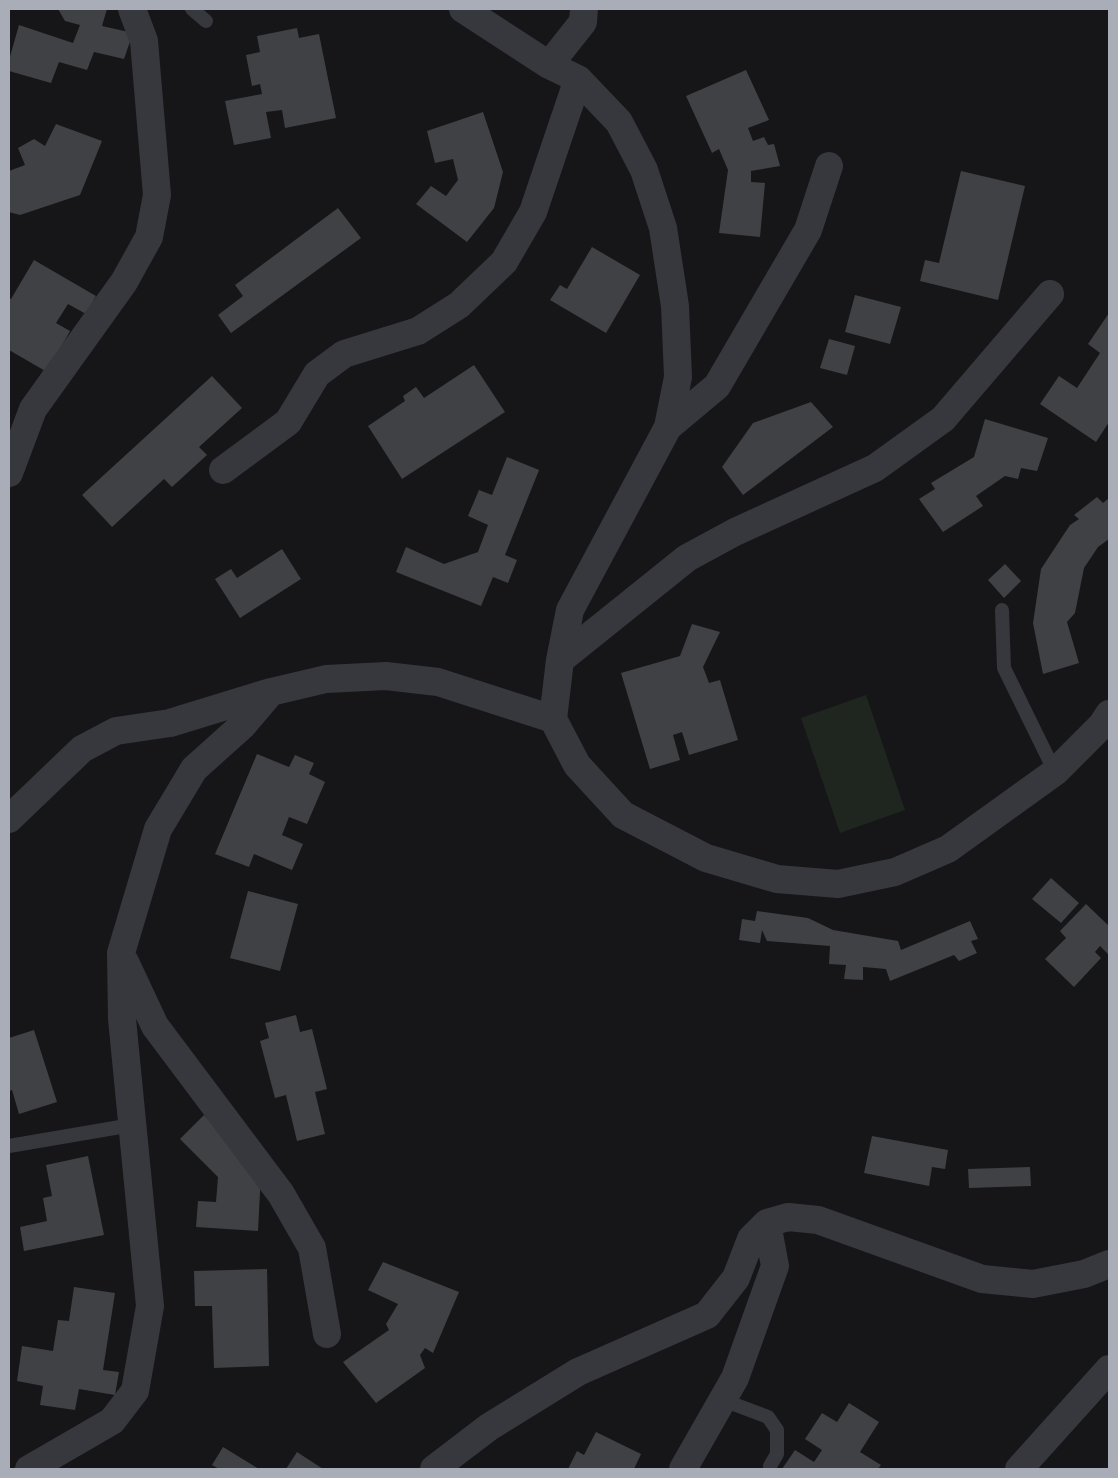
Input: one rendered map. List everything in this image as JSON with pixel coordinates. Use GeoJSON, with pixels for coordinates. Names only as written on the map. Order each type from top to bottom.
{"type":"FeatureCollection","features":[{"type":"Feature","properties":{"kind":"street"},"geometry":{"type":"LineString","coordinates":[[9,473],[33,409],[124,282],[149,237],[157,195],[144,41],[132,9]]}},
{"type":"Feature","properties":{"kind":"street"},"geometry":{"type":"LineString","coordinates":[[463,9],[549,65],[578,79],[619,122],[644,170],[663,228],[675,306],[678,377],[668,427],[570,610],[560,660],[554,719],[577,765],[623,815],[706,858],[777,879],[838,884],[895,872],[948,849],[1055,772],[1102,725],[1109,714]]}},
{"type":"Feature","properties":{"kind":"street"},"geometry":{"type":"LineString","coordinates":[[549,65],[583,22],[584,9]]}},
{"type":"Feature","properties":{"kind":"street"},"geometry":{"type":"LineString","coordinates":[[223,470],[288,422],[317,374],[344,354],[418,331],[459,305],[504,262],[533,212],[578,79]]}},
{"type":"Feature","properties":{"kind":"street"},"geometry":{"type":"LineString","coordinates":[[668,427],[717,386],[808,230],[829,166]]}},
{"type":"Feature","properties":{"kind":"street"},"geometry":{"type":"LineString","coordinates":[[560,660],[687,558],[735,532],[875,468],[944,420],[1050,294]]}},
{"type":"Feature","properties":{"kind":"street"},"geometry":{"type":"LineString","coordinates":[[9,819],[82,749],[116,731],[170,723],[271,692],[326,679],[386,676],[438,682],[554,719]]}},
{"type":"Feature","properties":{"kind":"street"},"geometry":{"type":"LineString","coordinates":[[29,1469],[112,1420],[135,1391],[150,1306],[122,1019],[122,953],[158,829],[194,769],[243,725],[271,692]]}},
{"type":"Feature","properties":{"kind":"street"},"geometry":{"type":"LineString","coordinates":[[122,953],[154,1026],[282,1194],[312,1248],[327,1334]]}},
{"type":"Feature","properties":{"kind":"street"},"geometry":{"type":"LineString","coordinates":[[434,1469],[489,1427],[578,1372],[707,1315],[736,1278],[751,1240],[767,1224],[788,1217],[818,1220],[982,1279],[1032,1284],[1084,1274],[1109,1264]]}},
{"type":"Feature","properties":{"kind":"street"},"geometry":{"type":"LineString","coordinates":[[683,1469],[735,1378],[775,1266],[767,1224]]}},
{"type":"Feature","properties":{"kind":"street"},"geometry":{"type":"LineString","coordinates":[[1019,1469],[1109,1369]]}},
{"type":"Feature","properties":{"kind":"lane"},"geometry":{"type":"LineString","coordinates":[[192,9],[206,21]]}},
{"type":"Feature","properties":{"kind":"lane"},"geometry":{"type":"LineString","coordinates":[[1002,610],[1004,668],[1055,772]]}},
{"type":"Feature","properties":{"kind":"lane"},"geometry":{"type":"LineString","coordinates":[[9,1146],[132,1125]]}},
{"type":"Feature","properties":{"kind":"lane"},"geometry":{"type":"LineString","coordinates":[[723,1400],[768,1417],[777,1430],[777,1454],[770,1466]]}},
{"type":"Feature","properties":{"kind":"shaded area"},"geometry":{"type":"Polygon","coordinates":[[[866,695],[905,810],[840,833],[801,718],[866,695]]]}},
{"type":"Feature","properties":{"kind":"building"},"geometry":{"type":"Polygon","coordinates":[[[58,9],[107,9],[102,26],[133,33],[124,59],[94,52],[87,70],[59,62],[51,83],[9,71],[9,60],[19,25],[73,43],[80,25],[65,21],[58,9]]]}},
{"type":"Feature","properties":{"kind":"building"},"geometry":{"type":"Polygon","coordinates":[[[297,28],[299,38],[319,34],[336,118],[285,128],[282,110],[266,112],[271,138],[234,145],[225,101],[262,94],[260,84],[252,86],[246,55],[260,52],[257,36],[297,28]]]}},
{"type":"Feature","properties":{"kind":"building"},"geometry":{"type":"Polygon","coordinates":[[[746,70],[769,120],[748,128],[753,141],[764,137],[768,145],[774,144],[780,166],[751,171],[751,182],[765,183],[760,237],[719,233],[728,170],[719,149],[712,153],[686,96],[746,70]]]}},
{"type":"Feature","properties":{"kind":"building"},"geometry":{"type":"Polygon","coordinates":[[[483,112],[503,172],[494,208],[467,242],[416,204],[431,186],[446,196],[458,180],[453,159],[435,163],[427,131],[483,112]]]}},
{"type":"Feature","properties":{"kind":"building"},"geometry":{"type":"Polygon","coordinates":[[[56,124],[102,141],[80,195],[20,215],[9,212],[9,171],[25,165],[18,148],[34,139],[45,146],[56,124]]]}},
{"type":"Feature","properties":{"kind":"building"},"geometry":{"type":"Polygon","coordinates":[[[961,171],[1025,186],[998,300],[920,281],[925,260],[939,263],[961,171]]]}},
{"type":"Feature","properties":{"kind":"building"},"geometry":{"type":"Polygon","coordinates":[[[338,208],[361,238],[231,333],[218,315],[243,296],[235,285],[338,208]]]}},
{"type":"Feature","properties":{"kind":"building"},"geometry":{"type":"Polygon","coordinates":[[[592,247],[640,275],[606,333],[550,300],[560,285],[567,289],[592,247]]]}},
{"type":"Feature","properties":{"kind":"building"},"geometry":{"type":"Polygon","coordinates":[[[34,260],[96,296],[86,314],[68,304],[56,323],[70,331],[47,372],[9,350],[9,298],[11,299],[34,260]]]}},
{"type":"Feature","properties":{"kind":"building"},"geometry":{"type":"Polygon","coordinates":[[[855,295],[901,307],[890,344],[845,332],[855,295]]]}},
{"type":"Feature","properties":{"kind":"building"},"geometry":{"type":"Polygon","coordinates":[[[1109,313],[1109,422],[1096,442],[1040,404],[1059,376],[1077,388],[1100,353],[1088,344],[1109,313]]]}},
{"type":"Feature","properties":{"kind":"building"},"geometry":{"type":"Polygon","coordinates":[[[829,339],[855,346],[847,375],[820,368],[829,339]]]}},
{"type":"Feature","properties":{"kind":"building"},"geometry":{"type":"Polygon","coordinates":[[[474,365],[505,412],[402,479],[368,426],[405,401],[403,396],[416,387],[424,398],[474,365]]]}},
{"type":"Feature","properties":{"kind":"building"},"geometry":{"type":"Polygon","coordinates":[[[212,376],[242,408],[199,447],[207,455],[172,487],[164,479],[112,527],[82,495],[212,376]]]}},
{"type":"Feature","properties":{"kind":"building"},"geometry":{"type":"Polygon","coordinates":[[[811,402],[833,427],[743,495],[722,467],[753,423],[811,402]]]}},
{"type":"Feature","properties":{"kind":"building"},"geometry":{"type":"Polygon","coordinates":[[[985,419],[1048,438],[1037,471],[1021,468],[1018,479],[1005,476],[976,496],[983,506],[943,532],[919,499],[935,489],[931,483],[974,457],[985,419]]]}},
{"type":"Feature","properties":{"kind":"building"},"geometry":{"type":"Polygon","coordinates":[[[507,457],[539,470],[505,555],[517,560],[508,583],[493,577],[481,606],[396,572],[406,547],[444,564],[478,552],[488,525],[468,516],[479,490],[492,495],[507,457]]]}},
{"type":"Feature","properties":{"kind":"building"},"geometry":{"type":"Polygon","coordinates":[[[1097,497],[1103,503],[1109,498],[1109,539],[1098,547],[1084,568],[1075,613],[1067,622],[1079,663],[1043,674],[1033,623],[1041,569],[1070,525],[1079,519],[1074,515],[1097,497]]]}},
{"type":"Feature","properties":{"kind":"building"},"geometry":{"type":"Polygon","coordinates":[[[282,549],[301,579],[240,618],[215,579],[231,569],[237,578],[282,549]]]}},
{"type":"Feature","properties":{"kind":"building"},"geometry":{"type":"Polygon","coordinates":[[[1005,564],[1021,581],[1004,598],[988,580],[1005,564]]]}},
{"type":"Feature","properties":{"kind":"building"},"geometry":{"type":"Polygon","coordinates":[[[692,624],[720,632],[703,667],[709,683],[720,680],[738,740],[689,755],[682,732],[673,735],[680,760],[650,769],[621,673],[680,656],[692,624]]]}},
{"type":"Feature","properties":{"kind":"building"},"geometry":{"type":"Polygon","coordinates":[[[257,754],[289,767],[295,755],[314,763],[309,774],[325,782],[307,824],[289,817],[282,835],[303,844],[292,870],[254,854],[249,867],[215,854],[257,754]]]}},
{"type":"Feature","properties":{"kind":"building"},"geometry":{"type":"Polygon","coordinates":[[[1051,878],[1079,903],[1061,923],[1032,899],[1051,878]]]}},
{"type":"Feature","properties":{"kind":"building"},"geometry":{"type":"Polygon","coordinates":[[[248,891],[298,904],[280,971],[230,958],[248,891]]]}},
{"type":"Feature","properties":{"kind":"building"},"geometry":{"type":"Polygon","coordinates":[[[1086,904],[1109,926],[1109,955],[1100,946],[1095,952],[1101,958],[1074,987],[1045,959],[1066,938],[1060,931],[1086,904]]]}},
{"type":"Feature","properties":{"kind":"building"},"geometry":{"type":"Polygon","coordinates":[[[757,911],[808,918],[833,930],[898,941],[901,950],[970,921],[978,939],[971,941],[977,953],[959,961],[954,955],[890,981],[886,969],[863,967],[863,980],[844,979],[846,965],[829,964],[830,946],[767,941],[762,930],[760,943],[739,940],[742,919],[755,921],[757,911]]]}},
{"type":"Feature","properties":{"kind":"building"},"geometry":{"type":"Polygon","coordinates":[[[296,1015],[300,1032],[312,1029],[327,1089],[315,1092],[325,1134],[297,1141],[286,1095],[275,1098],[260,1041],[269,1038],[265,1023],[296,1015]]]}},
{"type":"Feature","properties":{"kind":"building"},"geometry":{"type":"Polygon","coordinates":[[[34,1030],[57,1102],[19,1114],[12,1090],[9,1091],[9,1038],[34,1030]]]}},
{"type":"Feature","properties":{"kind":"building"},"geometry":{"type":"Polygon","coordinates":[[[204,1115],[261,1173],[258,1231],[196,1227],[198,1201],[216,1202],[218,1177],[180,1139],[204,1115]]]}},
{"type":"Feature","properties":{"kind":"building"},"geometry":{"type":"Polygon","coordinates":[[[872,1136],[948,1150],[945,1169],[932,1167],[929,1186],[864,1173],[872,1136]]]}},
{"type":"Feature","properties":{"kind":"building"},"geometry":{"type":"Polygon","coordinates":[[[88,1156],[104,1235],[24,1251],[20,1227],[47,1221],[43,1198],[52,1196],[46,1165],[88,1156]]]}},
{"type":"Feature","properties":{"kind":"building"},"geometry":{"type":"Polygon","coordinates":[[[1030,1167],[1031,1186],[969,1188],[968,1169],[1030,1167]]]}},
{"type":"Feature","properties":{"kind":"building"},"geometry":{"type":"Polygon","coordinates":[[[383,1262],[459,1292],[433,1353],[425,1348],[420,1355],[425,1368],[376,1403],[343,1362],[389,1330],[386,1324],[398,1304],[368,1290],[383,1262]]]}},
{"type":"Feature","properties":{"kind":"building"},"geometry":{"type":"Polygon","coordinates":[[[267,1269],[269,1366],[214,1368],[212,1306],[195,1306],[194,1271],[267,1269]]]}},
{"type":"Feature","properties":{"kind":"building"},"geometry":{"type":"Polygon","coordinates":[[[74,1287],[115,1293],[103,1370],[119,1372],[115,1395],[79,1389],[75,1410],[40,1405],[43,1386],[17,1381],[22,1346],[53,1351],[58,1320],[69,1321],[74,1287]]]}},
{"type":"Feature","properties":{"kind":"building"},"geometry":{"type":"Polygon","coordinates":[[[849,1403],[879,1422],[860,1452],[881,1465],[878,1469],[782,1469],[795,1450],[814,1462],[822,1450],[805,1439],[822,1413],[837,1422],[849,1403]]]}},
{"type":"Feature","properties":{"kind":"building"},"geometry":{"type":"Polygon","coordinates":[[[596,1432],[641,1454],[634,1469],[568,1469],[577,1451],[584,1455],[596,1432]]]}},
{"type":"Feature","properties":{"kind":"building"},"geometry":{"type":"Polygon","coordinates":[[[223,1447],[259,1469],[219,1469],[212,1465],[223,1447]]]}},
{"type":"Feature","properties":{"kind":"building"},"geometry":{"type":"Polygon","coordinates":[[[297,1452],[323,1469],[286,1469],[297,1452]]]}}]}
